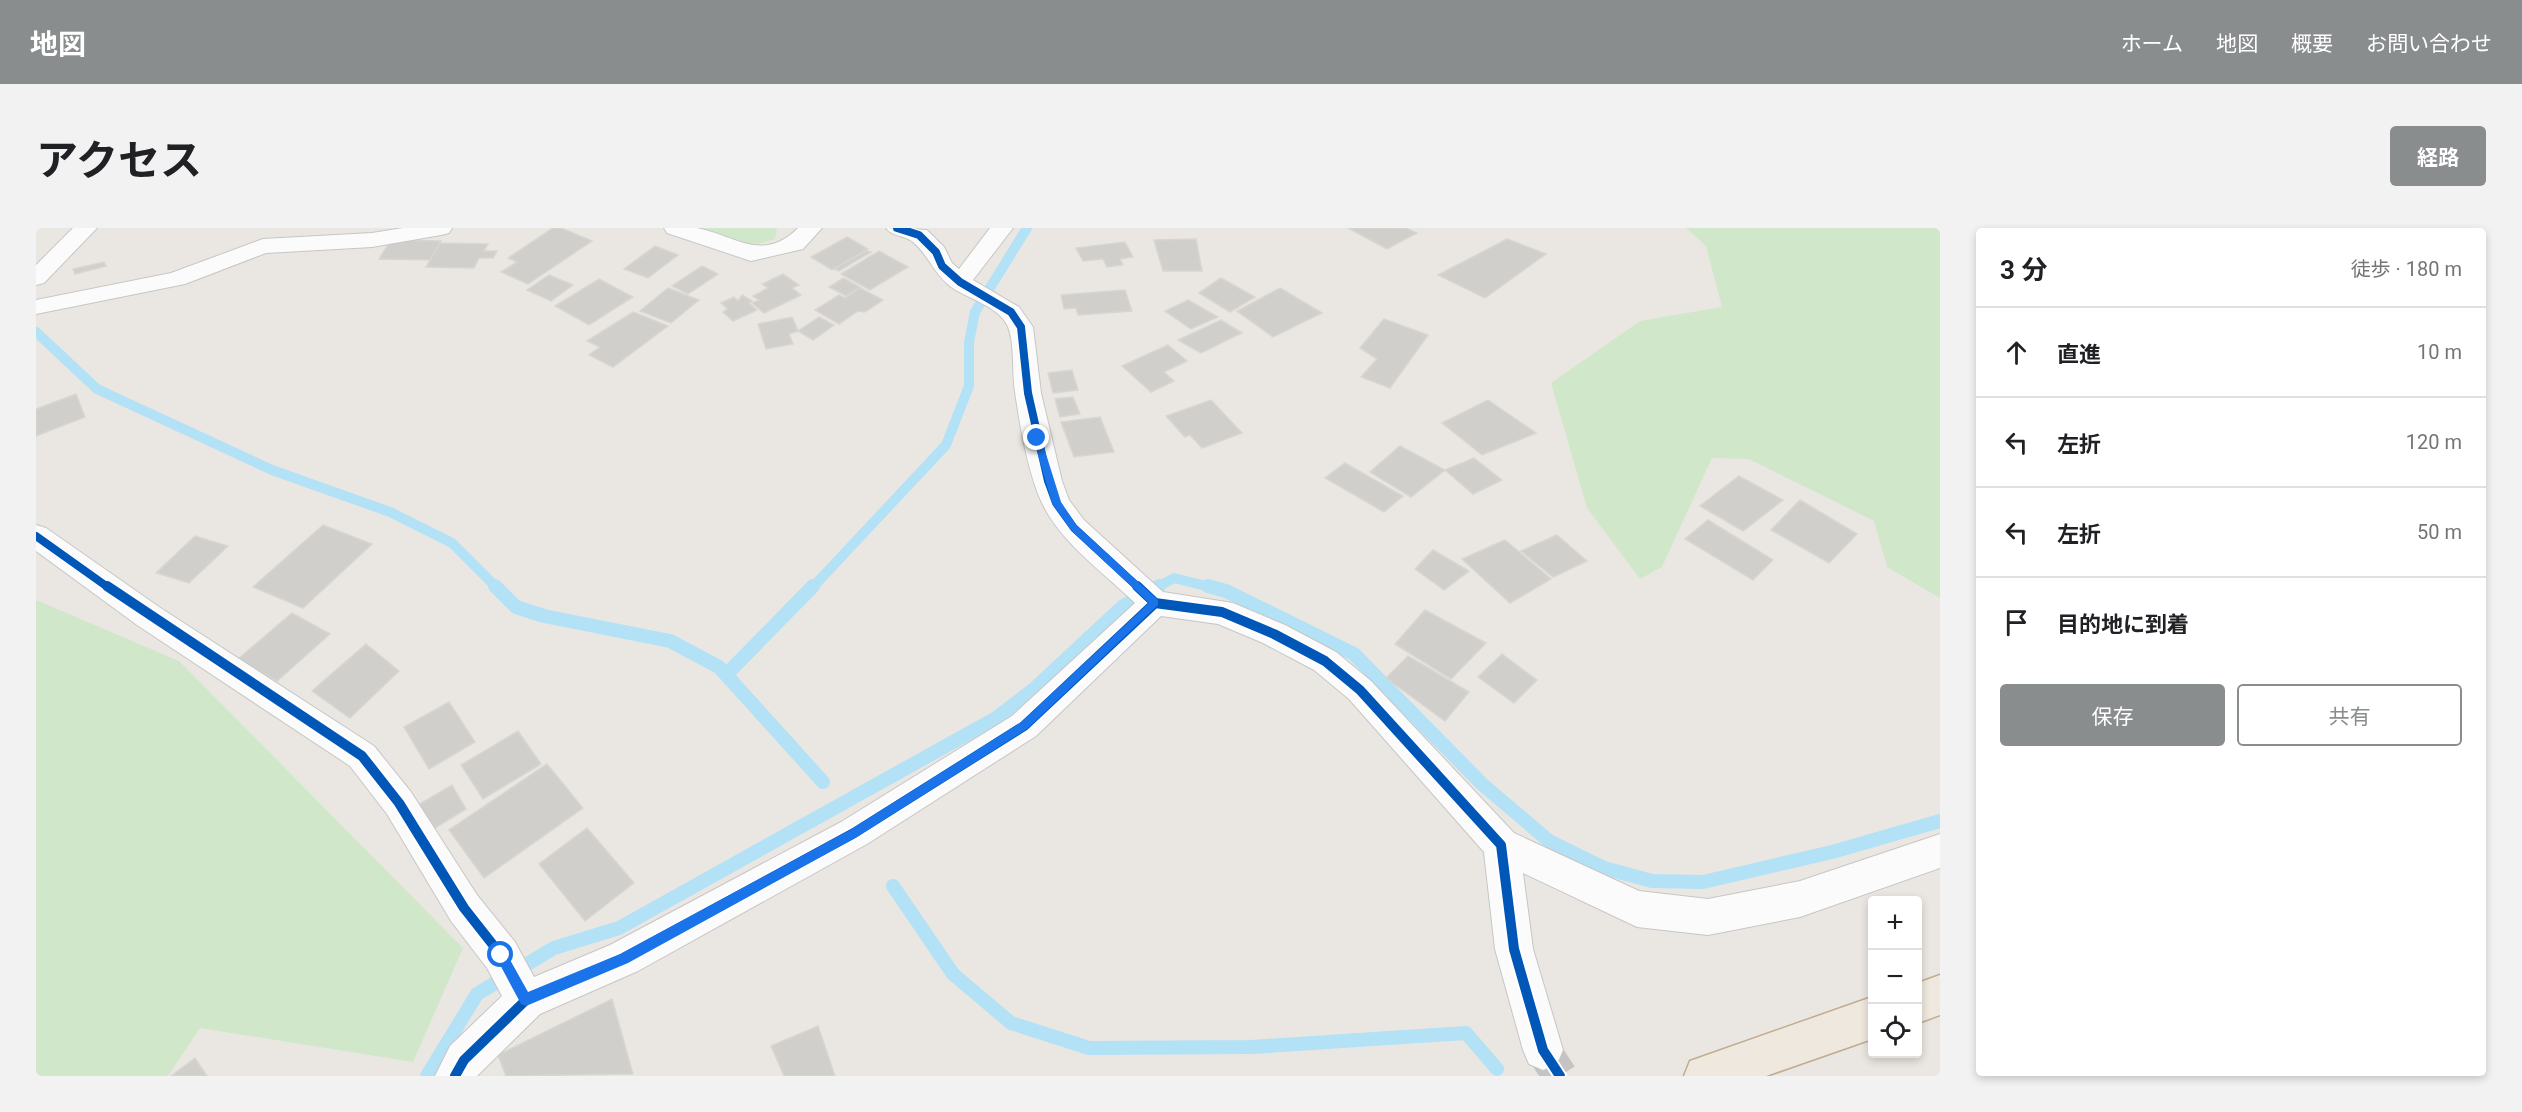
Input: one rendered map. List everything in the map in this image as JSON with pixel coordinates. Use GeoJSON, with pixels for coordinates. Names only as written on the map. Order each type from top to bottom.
{"type":"FeatureCollection","features":[{"type":"Feature","properties":{"kind":"highway"},"geometry":{"type":"LineString","coordinates":[[1922,1000],[1940,995]]}},
{"type":"Feature","properties":{"kind":"highway"},"geometry":{"type":"LineString","coordinates":[[1705,1076],[1868,1019]]}},
{"type":"Feature","properties":{"kind":"street"},"geometry":{"type":"LineString","coordinates":[[36,278],[86,228]]}},
{"type":"Feature","properties":{"kind":"street"},"geometry":{"type":"LineString","coordinates":[[36,307],[177,279],[263,246],[372,240],[441,228]]}},
{"type":"Feature","properties":{"kind":"street"},"geometry":{"type":"LineString","coordinates":[[675,228],[751,254],[795,243],[811,228]]}},
{"type":"Feature","properties":{"kind":"street"},"geometry":{"type":"LineString","coordinates":[[897,228],[919,235],[936,252],[942,266],[976,291],[1011,312],[1022,327],[1030,404],[1048,481],[1056,503],[1074,528],[1155,603],[1222,612],[1274,634],[1325,661],[1360,690],[1501,845],[1637,909],[1708,917],[1800,899],[1940,851]]}},
{"type":"Feature","properties":{"kind":"street"},"geometry":{"type":"LineString","coordinates":[[976,291],[1002,228]]}},
{"type":"Feature","properties":{"kind":"street"},"geometry":{"type":"LineString","coordinates":[[36,536],[148,616],[362,756],[399,803],[464,909],[515,980]]}},
{"type":"Feature","properties":{"kind":"street"},"geometry":{"type":"LineString","coordinates":[[455,1076],[515,980],[635,953],[854,833],[1024,726],[1155,603]]}},
{"type":"Feature","properties":{"kind":"street"},"geometry":{"type":"LineString","coordinates":[[1501,845],[1514,949],[1543,1050]]}},
{"type":"Feature","properties":{"kind":"green space"},"geometry":{"type":"Polygon","coordinates":[[[699,228],[777,228],[775,239],[751,246],[699,228]]]}},
{"type":"Feature","properties":{"kind":"green space"},"geometry":{"type":"Polygon","coordinates":[[[1686,228],[1940,228],[1940,598],[1887,567],[1874,521],[1749,459],[1712,458],[1662,567],[1640,579],[1587,508],[1551,383],[1640,321],[1722,307],[1706,246],[1686,228]]]}},
{"type":"Feature","properties":{"kind":"green space"},"geometry":{"type":"Polygon","coordinates":[[[36,600],[179,661],[463,948],[413,1062],[200,1028],[168,1076],[36,1076],[36,600]]]}},
{"type":"Feature","properties":{"kind":"building"},"geometry":{"type":"Polygon","coordinates":[[[553,228],[561,228],[592,241],[528,284],[501,272],[517,262],[508,258],[553,228]]]}},
{"type":"Feature","properties":{"kind":"building"},"geometry":{"type":"Polygon","coordinates":[[[1348,228],[1406,228],[1417,233],[1387,249],[1348,228]]]}},
{"type":"Feature","properties":{"kind":"building"},"geometry":{"type":"Polygon","coordinates":[[[847,237],[868,249],[832,270],[811,257],[847,237]]]}},
{"type":"Feature","properties":{"kind":"building"},"geometry":{"type":"Polygon","coordinates":[[[1196,239],[1202,271],[1163,271],[1154,240],[1196,239]]]}},
{"type":"Feature","properties":{"kind":"building"},"geometry":{"type":"Polygon","coordinates":[[[1507,239],[1546,254],[1485,298],[1438,275],[1507,239]]]}},
{"type":"Feature","properties":{"kind":"building"},"geometry":{"type":"Polygon","coordinates":[[[391,240],[441,241],[430,260],[379,259],[391,240]]]}},
{"type":"Feature","properties":{"kind":"building"},"geometry":{"type":"Polygon","coordinates":[[[1125,242],[1133,257],[1120,259],[1123,265],[1107,267],[1103,259],[1083,261],[1076,248],[1125,242]]]}},
{"type":"Feature","properties":{"kind":"building"},"geometry":{"type":"Polygon","coordinates":[[[440,243],[488,244],[484,251],[497,251],[493,258],[479,258],[474,268],[426,267],[440,243]]]}},
{"type":"Feature","properties":{"kind":"building"},"geometry":{"type":"Polygon","coordinates":[[[655,246],[678,255],[648,278],[624,269],[655,246]]]}},
{"type":"Feature","properties":{"kind":"building"},"geometry":{"type":"Polygon","coordinates":[[[866,251],[871,252],[839,271],[834,269],[866,251]]]}},
{"type":"Feature","properties":{"kind":"building"},"geometry":{"type":"Polygon","coordinates":[[[879,251],[908,267],[870,290],[841,274],[879,251]]]}},
{"type":"Feature","properties":{"kind":"building"},"geometry":{"type":"Polygon","coordinates":[[[104,262],[106,266],[75,274],[73,269],[104,262]]]}},
{"type":"Feature","properties":{"kind":"building"},"geometry":{"type":"Polygon","coordinates":[[[702,266],[718,274],[688,294],[672,286],[702,266]]]}},
{"type":"Feature","properties":{"kind":"building"},"geometry":{"type":"Polygon","coordinates":[[[783,274],[799,285],[792,288],[801,295],[764,313],[752,303],[759,300],[753,296],[768,288],[762,284],[783,274]]]}},
{"type":"Feature","properties":{"kind":"building"},"geometry":{"type":"Polygon","coordinates":[[[549,275],[573,285],[551,301],[527,290],[549,275]]]}},
{"type":"Feature","properties":{"kind":"building"},"geometry":{"type":"Polygon","coordinates":[[[843,278],[860,287],[846,296],[829,287],[843,278]]]}},
{"type":"Feature","properties":{"kind":"building"},"geometry":{"type":"Polygon","coordinates":[[[1221,278],[1255,297],[1230,312],[1199,293],[1221,278]]]}},
{"type":"Feature","properties":{"kind":"building"},"geometry":{"type":"Polygon","coordinates":[[[599,279],[633,297],[589,325],[555,306],[599,279]]]}},
{"type":"Feature","properties":{"kind":"building"},"geometry":{"type":"Polygon","coordinates":[[[668,288],[699,300],[671,323],[640,311],[668,288]]]}},
{"type":"Feature","properties":{"kind":"building"},"geometry":{"type":"Polygon","coordinates":[[[860,288],[883,300],[865,312],[858,311],[839,324],[815,310],[839,295],[845,298],[860,288]]]}},
{"type":"Feature","properties":{"kind":"building"},"geometry":{"type":"Polygon","coordinates":[[[1280,288],[1322,313],[1273,337],[1237,311],[1280,288]]]}},
{"type":"Feature","properties":{"kind":"building"},"geometry":{"type":"Polygon","coordinates":[[[1125,290],[1132,311],[1078,315],[1076,308],[1064,309],[1061,295],[1125,290]]]}},
{"type":"Feature","properties":{"kind":"building"},"geometry":{"type":"Polygon","coordinates":[[[742,295],[752,301],[749,303],[757,310],[733,321],[723,312],[728,309],[721,303],[734,297],[738,301],[742,295]]]}},
{"type":"Feature","properties":{"kind":"building"},"geometry":{"type":"Polygon","coordinates":[[[1188,300],[1218,317],[1191,329],[1165,311],[1188,300]]]}},
{"type":"Feature","properties":{"kind":"building"},"geometry":{"type":"Polygon","coordinates":[[[633,312],[668,326],[613,367],[589,355],[600,347],[587,341],[633,312]]]}},
{"type":"Feature","properties":{"kind":"building"},"geometry":{"type":"Polygon","coordinates":[[[792,317],[798,331],[789,334],[793,344],[766,349],[758,324],[792,317]]]}},
{"type":"Feature","properties":{"kind":"building"},"geometry":{"type":"Polygon","coordinates":[[[819,317],[834,325],[813,340],[798,331],[819,317]]]}},
{"type":"Feature","properties":{"kind":"building"},"geometry":{"type":"Polygon","coordinates":[[[1384,319],[1428,335],[1390,388],[1361,377],[1377,359],[1360,348],[1384,319]]]}},
{"type":"Feature","properties":{"kind":"building"},"geometry":{"type":"Polygon","coordinates":[[[1221,320],[1242,333],[1201,353],[1178,340],[1221,320]]]}},
{"type":"Feature","properties":{"kind":"building"},"geometry":{"type":"Polygon","coordinates":[[[1168,345],[1187,361],[1164,372],[1174,381],[1151,392],[1122,366],[1168,345]]]}},
{"type":"Feature","properties":{"kind":"building"},"geometry":{"type":"Polygon","coordinates":[[[1072,370],[1078,390],[1053,393],[1048,373],[1072,370]]]}},
{"type":"Feature","properties":{"kind":"building"},"geometry":{"type":"Polygon","coordinates":[[[76,394],[85,417],[36,436],[36,409],[76,394]]]}},
{"type":"Feature","properties":{"kind":"building"},"geometry":{"type":"Polygon","coordinates":[[[1073,397],[1080,414],[1060,417],[1055,399],[1073,397]]]}},
{"type":"Feature","properties":{"kind":"building"},"geometry":{"type":"Polygon","coordinates":[[[1211,400],[1242,433],[1202,448],[1190,435],[1185,437],[1166,416],[1211,400]]]}},
{"type":"Feature","properties":{"kind":"building"},"geometry":{"type":"Polygon","coordinates":[[[1488,400],[1536,433],[1482,455],[1442,423],[1488,400]]]}},
{"type":"Feature","properties":{"kind":"building"},"geometry":{"type":"Polygon","coordinates":[[[1100,417],[1114,452],[1074,457],[1061,422],[1100,417]]]}},
{"type":"Feature","properties":{"kind":"building"},"geometry":{"type":"Polygon","coordinates":[[[1400,446],[1445,470],[1411,497],[1370,472],[1400,446]]]}},
{"type":"Feature","properties":{"kind":"building"},"geometry":{"type":"Polygon","coordinates":[[[1474,458],[1502,480],[1473,494],[1445,470],[1474,458]]]}},
{"type":"Feature","properties":{"kind":"building"},"geometry":{"type":"Polygon","coordinates":[[[1345,463],[1403,496],[1384,512],[1325,478],[1345,463]]]}},
{"type":"Feature","properties":{"kind":"building"},"geometry":{"type":"Polygon","coordinates":[[[1739,476],[1783,500],[1743,531],[1700,506],[1739,476]]]}},
{"type":"Feature","properties":{"kind":"building"},"geometry":{"type":"Polygon","coordinates":[[[1800,500],[1857,534],[1829,563],[1771,530],[1800,500]]]}},
{"type":"Feature","properties":{"kind":"building"},"geometry":{"type":"Polygon","coordinates":[[[1708,520],[1773,560],[1753,580],[1685,539],[1708,520]]]}},
{"type":"Feature","properties":{"kind":"building"},"geometry":{"type":"Polygon","coordinates":[[[323,525],[372,544],[303,608],[253,587],[323,525]]]}},
{"type":"Feature","properties":{"kind":"building"},"geometry":{"type":"Polygon","coordinates":[[[1557,535],[1587,561],[1553,577],[1521,551],[1557,535]]]}},
{"type":"Feature","properties":{"kind":"building"},"geometry":{"type":"Polygon","coordinates":[[[195,536],[228,546],[189,583],[156,573],[195,536]]]}},
{"type":"Feature","properties":{"kind":"building"},"geometry":{"type":"Polygon","coordinates":[[[1505,540],[1551,579],[1510,603],[1462,559],[1505,540]]]}},
{"type":"Feature","properties":{"kind":"building"},"geometry":{"type":"Polygon","coordinates":[[[1433,550],[1469,571],[1444,590],[1415,569],[1433,550]]]}},
{"type":"Feature","properties":{"kind":"building"},"geometry":{"type":"Polygon","coordinates":[[[1425,610],[1486,643],[1451,679],[1395,644],[1425,610]]]}},
{"type":"Feature","properties":{"kind":"building"},"geometry":{"type":"Polygon","coordinates":[[[292,613],[330,634],[277,681],[238,659],[292,613]]]}},
{"type":"Feature","properties":{"kind":"building"},"geometry":{"type":"Polygon","coordinates":[[[366,644],[399,671],[350,718],[312,691],[366,644]]]}},
{"type":"Feature","properties":{"kind":"building"},"geometry":{"type":"Polygon","coordinates":[[[1502,654],[1537,680],[1514,703],[1478,677],[1502,654]]]}},
{"type":"Feature","properties":{"kind":"building"},"geometry":{"type":"Polygon","coordinates":[[[1408,656],[1469,692],[1445,721],[1386,678],[1408,656]]]}},
{"type":"Feature","properties":{"kind":"building"},"geometry":{"type":"Polygon","coordinates":[[[449,702],[475,742],[429,769],[404,727],[449,702]]]}},
{"type":"Feature","properties":{"kind":"building"},"geometry":{"type":"Polygon","coordinates":[[[518,731],[541,764],[483,799],[461,765],[518,731]]]}},
{"type":"Feature","properties":{"kind":"building"},"geometry":{"type":"Polygon","coordinates":[[[547,764],[583,808],[484,878],[449,830],[547,764]]]}},
{"type":"Feature","properties":{"kind":"building"},"geometry":{"type":"Polygon","coordinates":[[[452,785],[466,809],[432,830],[418,805],[452,785]]]}},
{"type":"Feature","properties":{"kind":"building"},"geometry":{"type":"Polygon","coordinates":[[[587,828],[634,883],[585,921],[539,864],[587,828]]]}},
{"type":"Feature","properties":{"kind":"building"},"geometry":{"type":"Polygon","coordinates":[[[612,999],[633,1074],[506,1076],[498,1055],[612,999]]]}},
{"type":"Feature","properties":{"kind":"building"},"geometry":{"type":"Polygon","coordinates":[[[818,1026],[835,1076],[784,1076],[771,1046],[818,1026]]]}},
{"type":"Feature","properties":{"kind":"building"},"geometry":{"type":"Polygon","coordinates":[[[195,1058],[207,1076],[171,1076],[195,1058]]]}},
{"type":"Feature","properties":{"kind":"waterway"},"geometry":{"type":"LineString","coordinates":[[812,588],[946,445],[969,386],[969,342],[975,312],[1027,228]]}},
{"type":"Feature","properties":{"kind":"waterway"},"geometry":{"type":"LineString","coordinates":[[36,332],[97,389],[272,470],[390,512],[452,543],[516,607],[544,616],[670,641],[719,667],[726,675]]}},
{"type":"Feature","properties":{"kind":"waterway"},"geometry":{"type":"LineString","coordinates":[[1156,588],[1174,578],[1214,588]]}},
{"type":"Feature","properties":{"kind":"waterway"},"geometry":{"type":"LineString","coordinates":[[726,675],[813,586]]}},
{"type":"Feature","properties":{"kind":"waterway"},"geometry":{"type":"LineString","coordinates":[[427,1076],[477,994],[554,948],[619,928],[996,718],[1034,689],[1123,606],[1159,586]]}},
{"type":"Feature","properties":{"kind":"waterway"},"geometry":{"type":"LineString","coordinates":[[1208,586],[1226,591],[1354,654],[1482,784],[1549,841],[1604,868],[1652,881],[1703,882],[1832,852],[1940,821]]}},
{"type":"Feature","properties":{"kind":"waterway"},"geometry":{"type":"LineString","coordinates":[[726,675],[823,782]]}},
{"type":"Feature","properties":{"kind":"waterway"},"geometry":{"type":"LineString","coordinates":[[893,886],[953,974],[1011,1023],[1089,1048],[1251,1047],[1466,1033],[1497,1069]]}},
{"type":"Feature","properties":{"kind":"tunnel"},"geometry":{"type":"LineString","coordinates":[[1543,1050],[1560,1076]]}},
{"type":"Feature","properties":{"kind":"cycle path"},"geometry":{"type":"LineString","coordinates":[[897,228],[919,235],[936,252],[942,266],[960,282],[1011,312],[1021,327],[1028,393],[1048,481],[1056,503],[1074,528],[1155,603],[1222,612],[1274,634],[1325,661],[1360,690],[1501,845],[1514,949],[1543,1050],[1560,1076]]}},
{"type":"Feature","properties":{"kind":"cycle path"},"geometry":{"type":"LineString","coordinates":[[36,536],[148,616],[362,756],[399,803],[464,908],[501,955],[526,1000]]}},
{"type":"Feature","properties":{"kind":"cycle path"},"geometry":{"type":"LineString","coordinates":[[455,1076],[464,1060],[526,1000],[624,958],[854,833],[1024,726],[1155,603]]}},
{"type":"Feature","properties":{"kind":"route"},"geometry":{"type":"LineString","coordinates":[[501,955],[526,999],[624,958],[854,833],[1024,726],[1155,603],[1074,528],[1056,503],[1037,438]]}}]}
